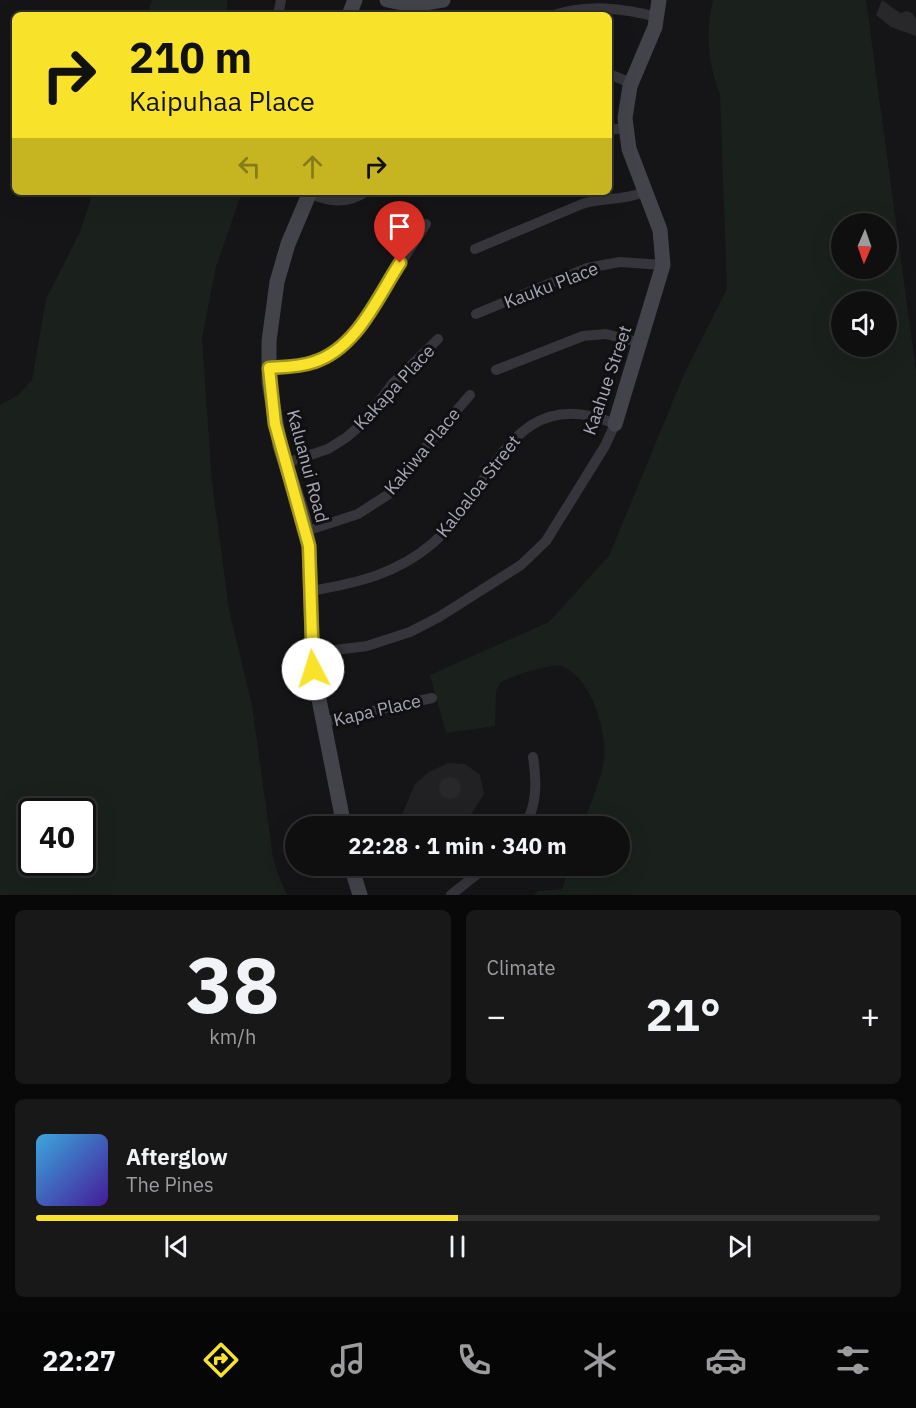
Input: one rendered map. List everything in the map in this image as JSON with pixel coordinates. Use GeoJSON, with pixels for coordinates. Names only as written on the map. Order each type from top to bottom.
{"type":"FeatureCollection","features":[{"type":"Feature","properties":{"kind":"street"},"geometry":{"type":"LineString","coordinates":[[387,0],[412,5],[443,0]]}},
{"type":"Feature","properties":{"kind":"street","name":"Kaahue Street"},"geometry":{"type":"LineString","coordinates":[[311,653],[366,646],[410,632],[439,617],[521,565],[546,541],[605,446],[615,424],[641,343],[663,265],[660,230],[629,149],[626,128],[626,107],[631,83],[657,17],[658,0]]}},
{"type":"Feature","properties":{"kind":"street"},"geometry":{"type":"LineString","coordinates":[[570,12],[596,7],[627,10],[657,17]]}},
{"type":"Feature","properties":{"kind":"street"},"geometry":{"type":"LineString","coordinates":[[612,75],[631,83]]}},
{"type":"Feature","properties":{"kind":"street"},"geometry":{"type":"LineString","coordinates":[[612,130],[626,128]]}},
{"type":"Feature","properties":{"kind":"street"},"geometry":{"type":"LineString","coordinates":[[475,249],[582,204],[598,200],[627,199],[646,191]]}},
{"type":"Feature","properties":{"kind":"street","name":"Kaluanui Road"},"geometry":{"type":"LineString","coordinates":[[309,195],[288,244],[277,282],[270,321],[269,368],[275,424],[306,531],[311,561],[311,653],[342,816]]}},
{"type":"Feature","properties":{"kind":"street"},"geometry":{"type":"LineString","coordinates":[[317,195],[339,201],[360,195]]}},
{"type":"Feature","properties":{"kind":"street"},"geometry":{"type":"LineString","coordinates":[[269,368],[314,363],[343,346],[355,333],[426,224]]}},
{"type":"Feature","properties":{"kind":"street","name":"Kauku Place"},"geometry":{"type":"LineString","coordinates":[[476,314],[576,272],[599,265],[621,262],[663,265]]}},
{"type":"Feature","properties":{"kind":"street"},"geometry":{"type":"LineString","coordinates":[[496,370],[582,336],[606,334],[641,343]]}},
{"type":"Feature","properties":{"kind":"street","name":"Kakapa Place"},"geometry":{"type":"LineString","coordinates":[[286,464],[328,449],[356,430],[393,383],[438,339]]}},
{"type":"Feature","properties":{"kind":"street","name":"Kakiwa Place"},"geometry":{"type":"LineString","coordinates":[[306,531],[358,514],[389,494],[404,479],[431,440],[470,395]]}},
{"type":"Feature","properties":{"kind":"street","name":"Kaloaloa Street"},"geometry":{"type":"LineString","coordinates":[[311,591],[353,584],[382,575],[422,552],[455,519],[511,440],[536,422],[555,415],[576,413],[597,416],[615,424]]}},
{"type":"Feature","properties":{"kind":"street","name":"Kapa Place"},"geometry":{"type":"LineString","coordinates":[[323,722],[432,698]]}},
{"type":"Feature","properties":{"kind":"street"},"geometry":{"type":"LineString","coordinates":[[529,816],[536,787],[533,757]]}},
{"type":"Feature","properties":{"kind":"street"},"geometry":{"type":"LineString","coordinates":[[354,876],[360,895]]}},
{"type":"Feature","properties":{"kind":"street"},"geometry":{"type":"LineString","coordinates":[[451,895],[475,876]]}},
{"type":"Feature","properties":{"kind":"shaded area"},"geometry":{"type":"Polygon","coordinates":[[[152,0],[227,0],[227,12],[148,12],[152,0]]]}},
{"type":"Feature","properties":{"kind":"shaded area"},"geometry":{"type":"Polygon","coordinates":[[[713,0],[866,0],[895,213],[831,213],[831,279],[897,279],[897,230],[916,371],[916,895],[533,895],[539,891],[562,889],[567,876],[630,876],[630,816],[587,816],[600,778],[605,750],[600,721],[589,693],[572,672],[561,666],[530,671],[500,683],[496,691],[495,726],[446,733],[430,675],[549,622],[609,556],[685,372],[727,289],[720,95],[710,60],[709,24],[713,0]]]}},
{"type":"Feature","properties":{"kind":"shaded area"},"geometry":{"type":"Polygon","coordinates":[[[92,195],[241,195],[216,267],[202,338],[212,482],[229,610],[252,705],[273,858],[287,895],[0,895],[0,405],[18,395],[32,380],[46,299],[80,232],[92,195]]]}},
{"type":"Feature","properties":{"kind":"shaded area"},"geometry":{"type":"Polygon","coordinates":[[[448,763],[465,764],[480,775],[484,794],[472,813],[468,816],[401,816],[415,784],[429,772],[448,763]]]}},
{"type":"Feature","properties":{"kind":"building"},"geometry":{"type":"Polygon","coordinates":[[[882,0],[900,13],[907,11],[912,13],[916,19],[916,36],[891,27],[876,15],[882,0]]]}},
{"type":"Feature","properties":{"kind":"building"},"geometry":{"type":"Polygon","coordinates":[[[446,777],[454,777],[461,784],[461,792],[454,799],[446,799],[439,792],[439,784],[446,777]]]}},
{"type":"Feature","properties":{"kind":"route"},"geometry":{"type":"LineString","coordinates":[[313,669],[310,641],[311,561],[309,546],[303,516],[275,424],[269,368],[314,363],[343,346],[355,333],[400,263]]}}]}
